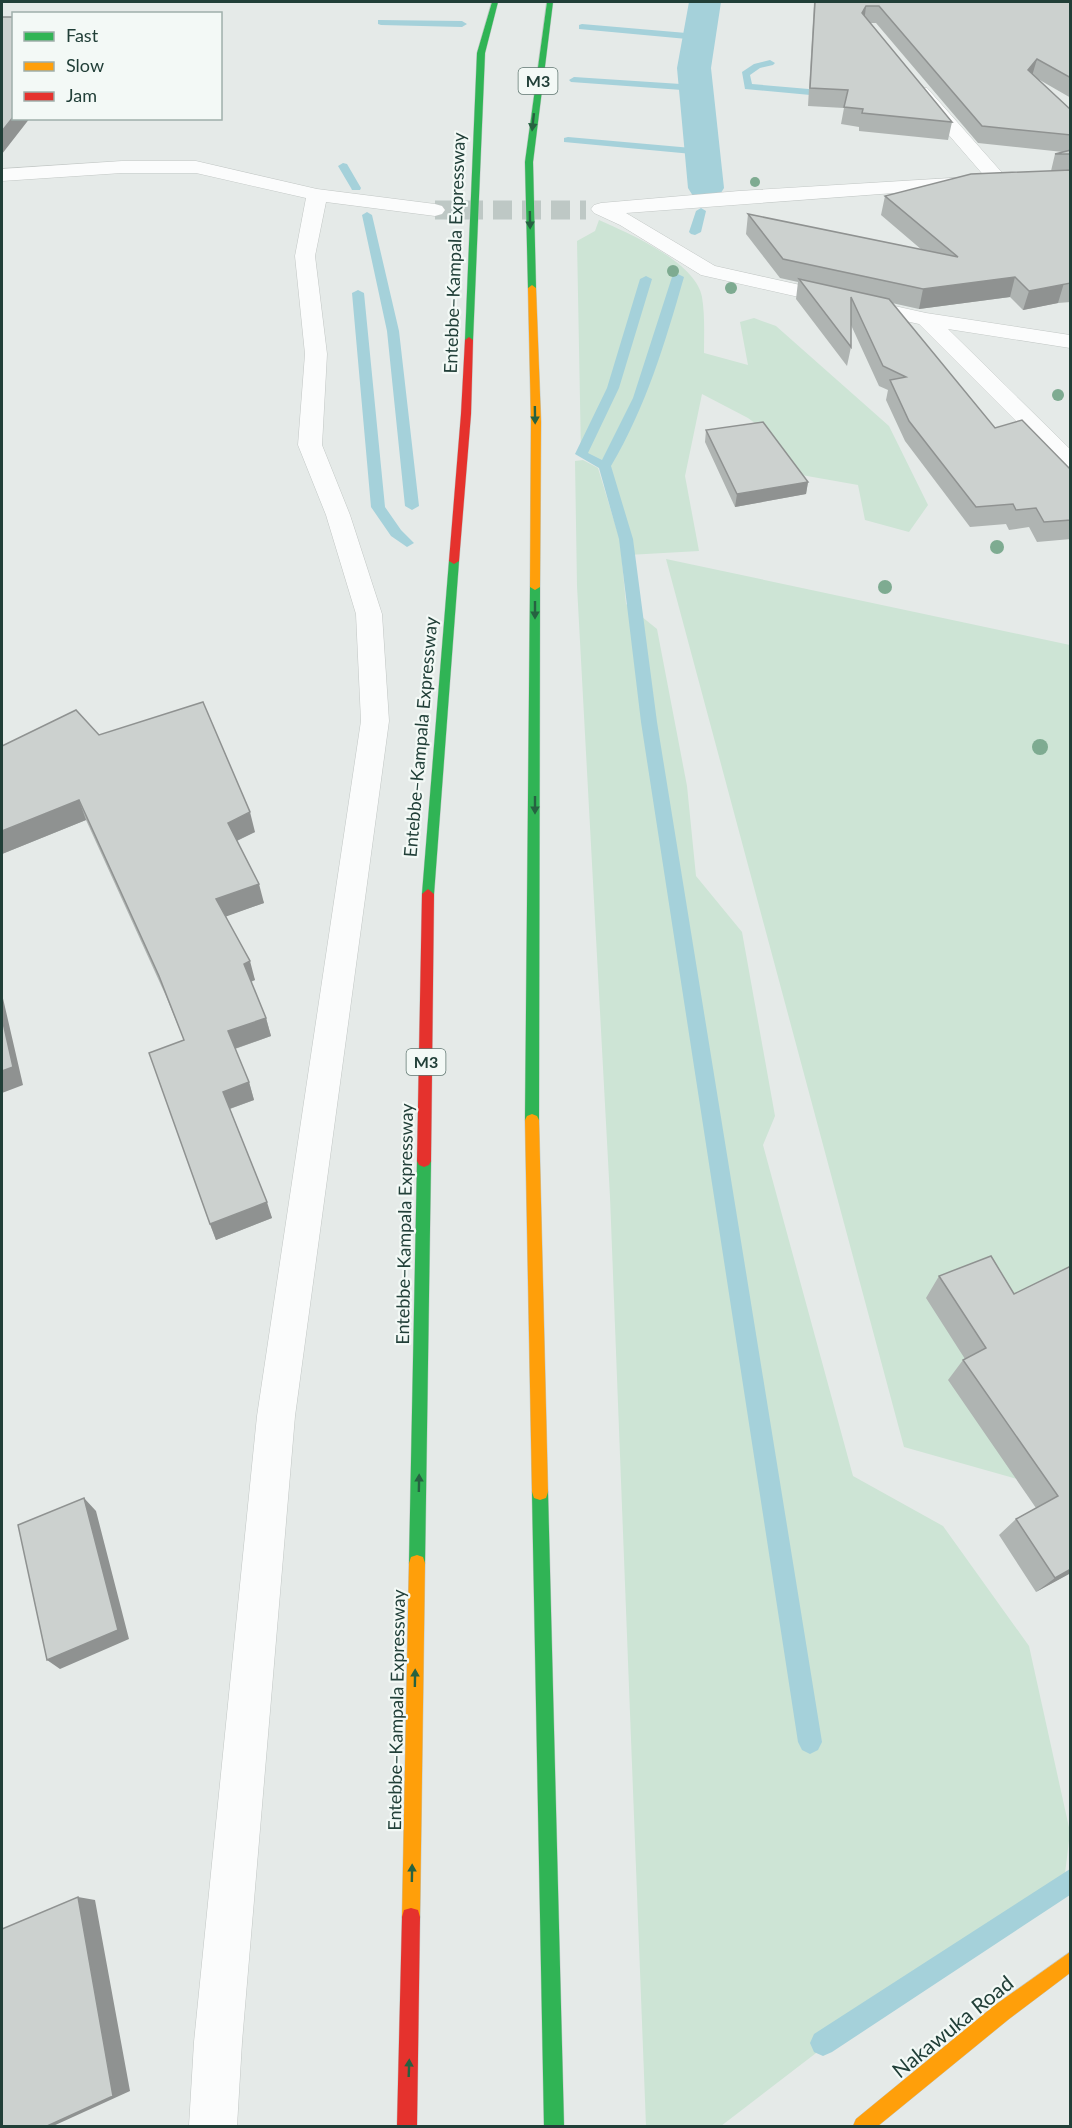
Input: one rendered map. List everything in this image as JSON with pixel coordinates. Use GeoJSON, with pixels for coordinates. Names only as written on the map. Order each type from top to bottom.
{"type":"FeatureCollection","features":[{"type":"Feature","properties":{"kind":"main road","name":"Entebbe–Kampala Expressway"},"geometry":{"type":"LineString","coordinates":[[407,2127],[429,864],[466,414],[481,53],[495,2]]}},
{"type":"Feature","properties":{"kind":"main road","name":"M3"},"geometry":{"type":"LineString","coordinates":[[550,2],[529,162],[536,422],[532,1100],[554,2127]]}},
{"type":"Feature","properties":{"kind":"main road","name":"Nakawuka Road"},"geometry":{"type":"LineString","coordinates":[[864,2126],[1002,2012],[1071,1962]]}},
{"type":"Feature","properties":{"kind":"street"},"geometry":{"type":"LineString","coordinates":[[913,82],[1000,182]]}},
{"type":"Feature","properties":{"kind":"street"},"geometry":{"type":"LineString","coordinates":[[2,175],[122,166],[196,167],[318,195],[435,210]]}},
{"type":"Feature","properties":{"kind":"street"},"geometry":{"type":"LineString","coordinates":[[1071,181],[1000,182],[739,197],[594,209],[627,221],[708,271],[926,319],[1071,341]]}},
{"type":"Feature","properties":{"kind":"street"},"geometry":{"type":"LineString","coordinates":[[213,2127],[219,2031],[276,1416],[375,721],[369,614],[338,514],[310,445],[316,354],[305,256],[318,195]]}},
{"type":"Feature","properties":{"kind":"street"},"geometry":{"type":"LineString","coordinates":[[926,319],[1071,462]]}},
{"type":"Feature","properties":{"kind":"green space"},"geometry":{"type":"Polygon","coordinates":[[[599,220],[659,250],[687,272],[697,284],[703,304],[704,353],[748,365],[740,322],[754,318],[776,326],[889,426],[928,505],[909,532],[865,520],[858,485],[756,467],[770,434],[748,418],[702,394],[685,476],[699,551],[628,555],[626,539],[605,466],[581,454],[577,241],[595,231],[599,220]]]}},
{"type":"Feature","properties":{"kind":"green space"},"geometry":{"type":"Polygon","coordinates":[[[583,460],[598,468],[620,540],[626,604],[657,629],[687,786],[696,876],[742,932],[775,1116],[763,1145],[853,1476],[943,1526],[1029,1646],[1070,1832],[1064,1882],[863,2017],[721,2126],[646,2126],[610,1197],[577,586],[575,461],[583,460]]]}},
{"type":"Feature","properties":{"kind":"green space"},"geometry":{"type":"Polygon","coordinates":[[[666,559],[1070,645],[1070,1494],[904,1447],[666,559]]]}},
{"type":"Feature","properties":{"kind":"building"},"geometry":{"type":"Polygon","coordinates":[[[815,2],[1071,2],[1071,78],[1037,59],[1028,70],[1071,110],[1071,135],[982,126],[879,6],[866,6],[862,13],[952,122],[862,113],[863,109],[844,107],[848,90],[810,88],[815,2]]]}},
{"type":"Feature","properties":{"kind":"building"},"geometry":{"type":"Polygon","coordinates":[[[2,17],[12,17],[12,118],[2,131],[2,17]]]}},
{"type":"Feature","properties":{"kind":"building"},"geometry":{"type":"Polygon","coordinates":[[[1071,150],[1071,154],[1055,154],[1071,150]]]}},
{"type":"Feature","properties":{"kind":"building"},"geometry":{"type":"Polygon","coordinates":[[[1071,170],[1071,283],[1029,291],[1015,277],[923,289],[783,259],[748,214],[958,257],[885,196],[971,174],[1071,170]]]}},
{"type":"Feature","properties":{"kind":"building"},"geometry":{"type":"Polygon","coordinates":[[[799,279],[889,299],[995,428],[1022,420],[1071,470],[1071,520],[1044,522],[1036,508],[1016,510],[1013,504],[976,507],[909,421],[890,380],[906,377],[883,366],[851,297],[851,347],[799,279]]]}},
{"type":"Feature","properties":{"kind":"building"},"geometry":{"type":"Polygon","coordinates":[[[763,422],[808,482],[737,494],[706,430],[763,422]]]}},
{"type":"Feature","properties":{"kind":"building"},"geometry":{"type":"Polygon","coordinates":[[[203,702],[250,812],[228,823],[259,884],[216,899],[250,961],[244,964],[266,1018],[228,1031],[249,1082],[223,1092],[267,1202],[210,1224],[149,1053],[184,1040],[159,976],[79,800],[2,831],[2,746],[76,710],[99,735],[203,702]]]}},
{"type":"Feature","properties":{"kind":"building"},"geometry":{"type":"Polygon","coordinates":[[[2,1018],[13,1067],[2,1071],[2,1018]]]}},
{"type":"Feature","properties":{"kind":"building"},"geometry":{"type":"Polygon","coordinates":[[[991,1256],[1014,1294],[1071,1266],[1071,1569],[1055,1578],[1016,1519],[1058,1496],[963,1360],[986,1348],[939,1276],[991,1256]]]}},
{"type":"Feature","properties":{"kind":"building"},"geometry":{"type":"Polygon","coordinates":[[[84,1498],[118,1630],[47,1660],[18,1525],[84,1498]]]}},
{"type":"Feature","properties":{"kind":"building"},"geometry":{"type":"Polygon","coordinates":[[[78,1897],[113,2096],[45,2127],[2,2127],[2,1929],[78,1897]]]}},
{"type":"Feature","properties":{"kind":"waterway"},"geometry":{"type":"LineString","coordinates":[[705,2],[694,68],[706,188]]}},
{"type":"Feature","properties":{"kind":"waterway"},"geometry":{"type":"LineString","coordinates":[[381,22],[462,24]]}},
{"type":"Feature","properties":{"kind":"waterway"},"geometry":{"type":"LineString","coordinates":[[582,27],[698,37]]}},
{"type":"Feature","properties":{"kind":"waterway"},"geometry":{"type":"LineString","coordinates":[[770,63],[757,66],[745,74],[748,87],[832,94]]}},
{"type":"Feature","properties":{"kind":"waterway"},"geometry":{"type":"LineString","coordinates":[[574,80],[696,88]]}},
{"type":"Feature","properties":{"kind":"waterway"},"geometry":{"type":"LineString","coordinates":[[568,140],[703,152]]}},
{"type":"Feature","properties":{"kind":"waterway"},"geometry":{"type":"LineString","coordinates":[[343,166],[356,188]]}},
{"type":"Feature","properties":{"kind":"waterway"},"geometry":{"type":"LineString","coordinates":[[695,232],[701,211]]}},
{"type":"Feature","properties":{"kind":"waterway"},"geometry":{"type":"LineString","coordinates":[[367,215],[393,331],[412,506]]}},
{"type":"Feature","properties":{"kind":"waterway"},"geometry":{"type":"LineString","coordinates":[[605,466],[639,398],[678,277]]}},
{"type":"Feature","properties":{"kind":"waterway"},"geometry":{"type":"LineString","coordinates":[[605,466],[581,454],[613,388],[646,279]]}},
{"type":"Feature","properties":{"kind":"waterway"},"geometry":{"type":"LineString","coordinates":[[358,293],[378,507],[396,533],[407,543]]}},
{"type":"Feature","properties":{"kind":"waterway"},"geometry":{"type":"LineString","coordinates":[[605,466],[626,539],[649,722],[810,1742]]}},
{"type":"Feature","properties":{"kind":"waterway"},"geometry":{"type":"LineString","coordinates":[[823,2043],[1070,1881]]}},
{"type":"Feature","properties":{"kind":"tunnel"},"geometry":{"type":"LineString","coordinates":[[435,210],[586,210]]}},
{"type":"Feature","properties":{"kind":"traffic: fast"},"geometry":{"type":"LineString","coordinates":[[469,340],[481,53],[495,2]]}},
{"type":"Feature","properties":{"kind":"traffic: fast"},"geometry":{"type":"LineString","coordinates":[[532,288],[529,162],[550,2]]}},
{"type":"Feature","properties":{"kind":"traffic: fast"},"geometry":{"type":"LineString","coordinates":[[428,894],[454,561]]}},
{"type":"Feature","properties":{"kind":"traffic: fast"},"geometry":{"type":"LineString","coordinates":[[532,1120],[535,587]]}},
{"type":"Feature","properties":{"kind":"traffic: fast"},"geometry":{"type":"LineString","coordinates":[[417,1563],[424,1161]]}},
{"type":"Feature","properties":{"kind":"traffic: fast"},"geometry":{"type":"LineString","coordinates":[[540,1492],[554,2126]]}},
{"type":"Feature","properties":{"kind":"traffic: slow"},"geometry":{"type":"LineString","coordinates":[[532,288],[536,422],[535,587]]}},
{"type":"Feature","properties":{"kind":"traffic: slow"},"geometry":{"type":"LineString","coordinates":[[532,1120],[540,1492]]}},
{"type":"Feature","properties":{"kind":"traffic: slow"},"geometry":{"type":"LineString","coordinates":[[411,1917],[417,1563]]}},
{"type":"Feature","properties":{"kind":"traffic: slow"},"geometry":{"type":"LineString","coordinates":[[863,2126],[1002,2012],[1070,1962]]}},
{"type":"Feature","properties":{"kind":"traffic: jam"},"geometry":{"type":"LineString","coordinates":[[454,561],[466,414],[469,340]]}},
{"type":"Feature","properties":{"kind":"traffic: jam"},"geometry":{"type":"LineString","coordinates":[[424,1161],[428,894]]}},
{"type":"Feature","properties":{"kind":"traffic: jam"},"geometry":{"type":"LineString","coordinates":[[407,2126],[411,1917]]}}]}
